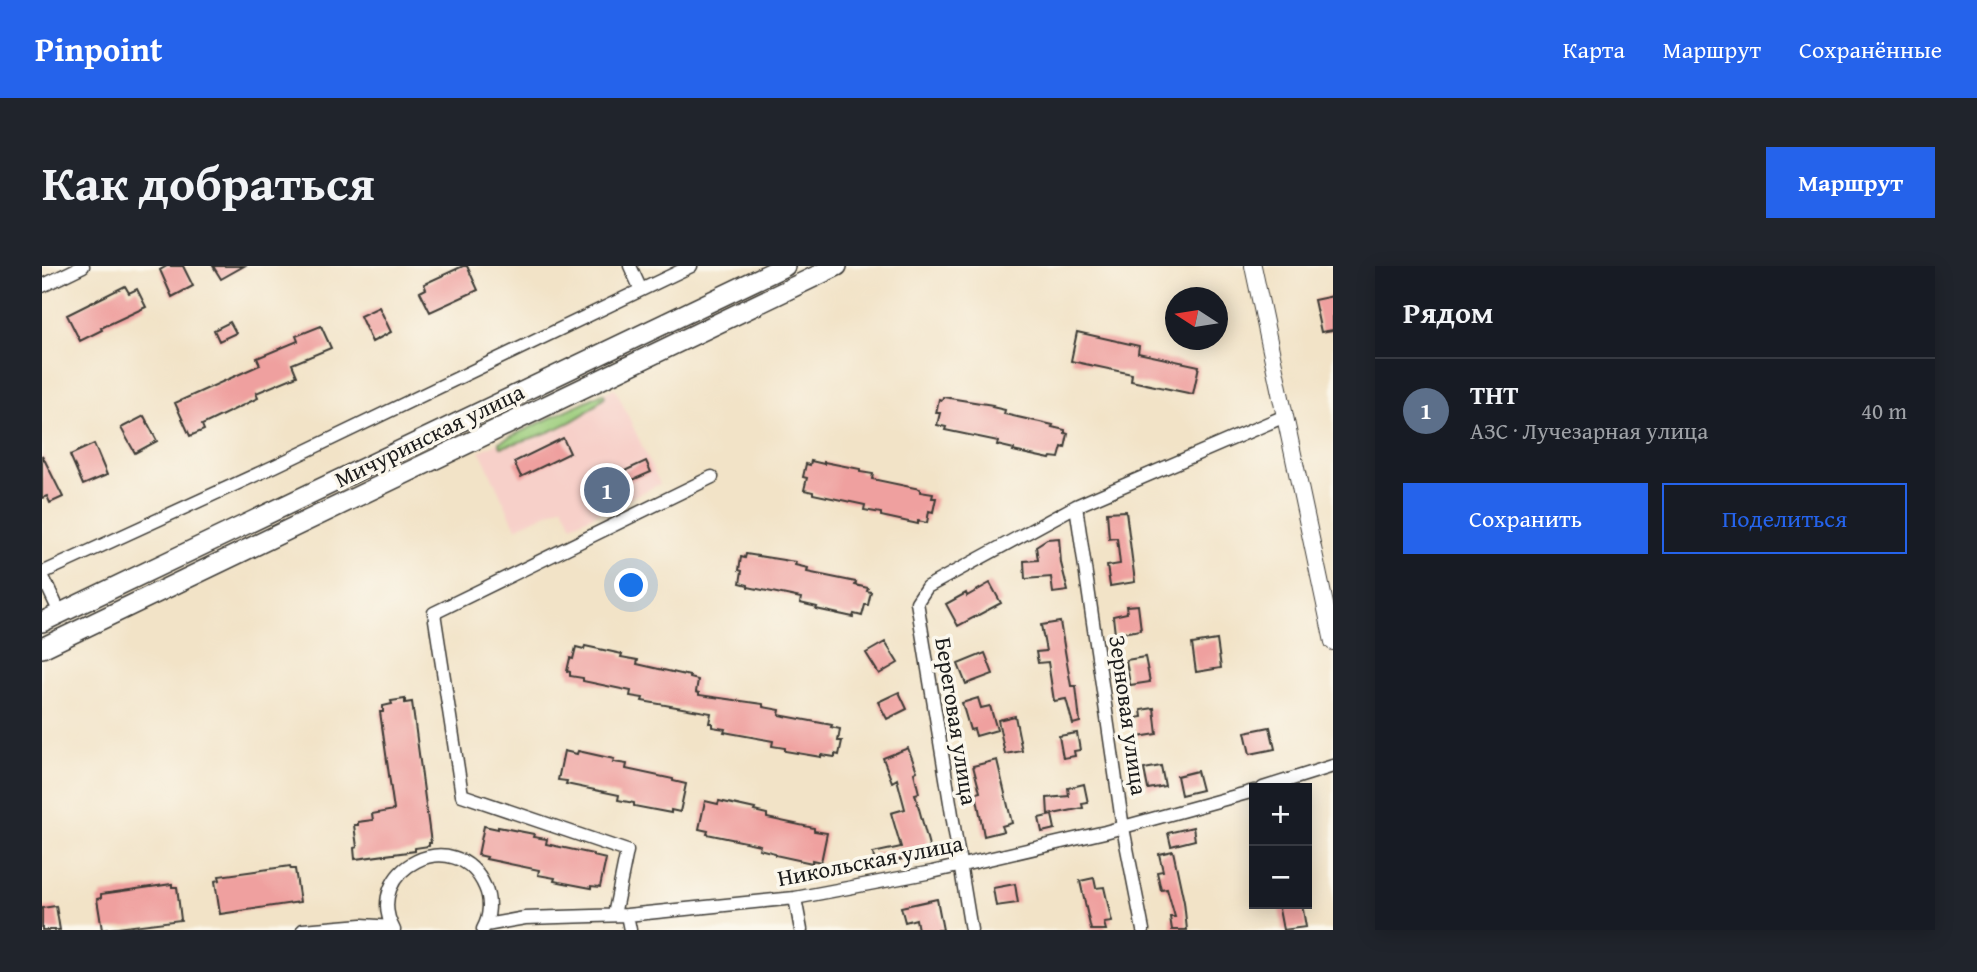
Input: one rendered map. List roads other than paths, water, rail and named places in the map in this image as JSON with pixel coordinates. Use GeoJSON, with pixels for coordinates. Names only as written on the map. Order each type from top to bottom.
{"type":"FeatureCollection","features":[{"type":"Feature","properties":{"kind":"main road","name":"Мичуринская улица"},"geometry":{"type":"LineString","coordinates":[[51,618],[785,266]]}},
{"type":"Feature","properties":{"kind":"main road","name":"Мичуринская улица"},"geometry":{"type":"LineString","coordinates":[[42,648],[836,266]]}},
{"type":"Feature","properties":{"kind":"street"},"geometry":{"type":"LineString","coordinates":[[42,286],[83,266]]}},
{"type":"Feature","properties":{"kind":"street"},"geometry":{"type":"LineString","coordinates":[[630,266],[642,290]]}},
{"type":"Feature","properties":{"kind":"street"},"geometry":{"type":"LineString","coordinates":[[51,618],[42,574],[275,466],[691,266]]}},
{"type":"Feature","properties":{"kind":"street"},"geometry":{"type":"LineString","coordinates":[[1253,266],[1333,642]]}},
{"type":"Feature","properties":{"kind":"street"},"geometry":{"type":"LineString","coordinates":[[1076,506],[1285,416]]}},
{"type":"Feature","properties":{"kind":"street"},"geometry":{"type":"LineString","coordinates":[[630,930],[621,915],[626,851],[461,795],[434,613],[712,477]]}},
{"type":"Feature","properties":{"kind":"street","name":"Береговая улица"},"geometry":{"type":"LineString","coordinates":[[971,930],[917,602],[927,587],[1076,506]]}},
{"type":"Feature","properties":{"kind":"street","name":"Зерновая улица"},"geometry":{"type":"LineString","coordinates":[[1076,506],[1123,828],[1143,930]]}},
{"type":"Feature","properties":{"kind":"street"},"geometry":{"type":"LineString","coordinates":[[1278,783],[1333,766]]}},
{"type":"Feature","properties":{"kind":"street","name":"Никольская улица"},"geometry":{"type":"LineString","coordinates":[[484,927],[525,918],[621,915],[795,898],[959,866],[1123,828],[1249,792]]}},
{"type":"Feature","properties":{"kind":"street"},"geometry":{"type":"LineString","coordinates":[[303,930],[362,925],[393,928],[388,915],[389,894],[396,879],[406,866],[421,858],[437,855],[454,857],[468,864],[480,876],[487,891],[489,908],[484,927]]}},
{"type":"Feature","properties":{"kind":"street"},"geometry":{"type":"LineString","coordinates":[[795,898],[801,930]]}},
{"type":"Feature","properties":{"kind":"place","name":"ТНТ"},"geometry":{"type":"Point","coordinates":[607,490]}}]}
